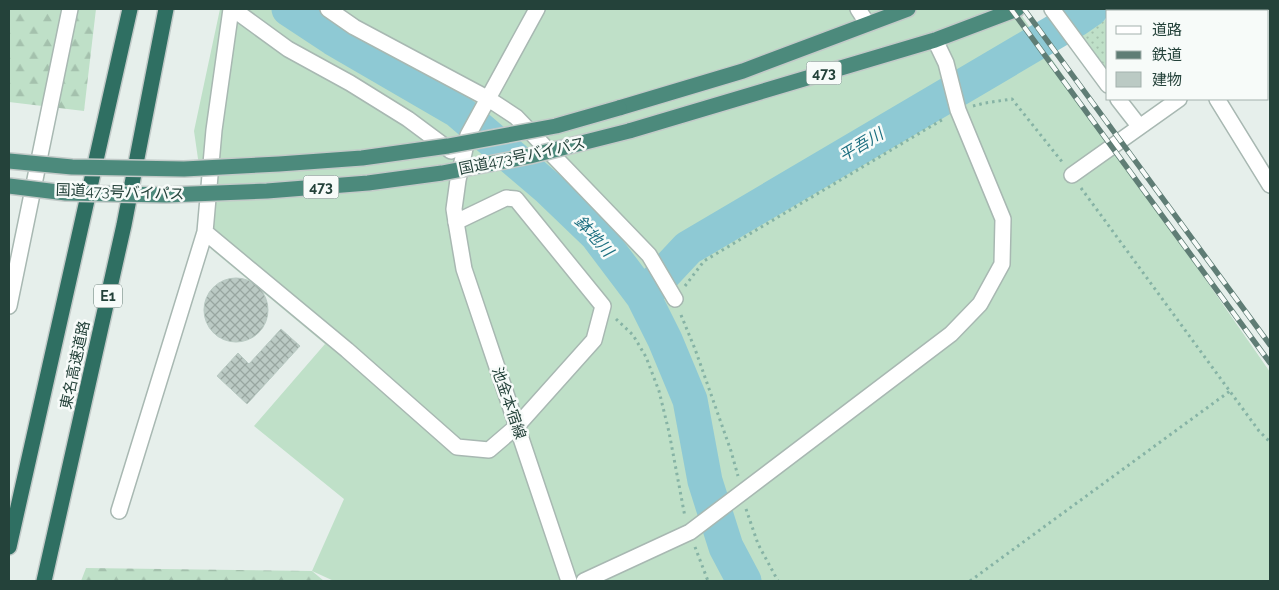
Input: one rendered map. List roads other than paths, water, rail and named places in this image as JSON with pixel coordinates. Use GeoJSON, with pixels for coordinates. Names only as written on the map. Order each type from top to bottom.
{"type":"FeatureCollection","features":[{"type":"Feature","properties":{"kind":"highway","name":"東名高速道路"},"geometry":{"type":"LineString","coordinates":[[9,547],[130,9]]}},
{"type":"Feature","properties":{"kind":"highway","name":"東名高速道路"},"geometry":{"type":"LineString","coordinates":[[44,581],[122,234],[166,9]]}},
{"type":"Feature","properties":{"kind":"highway","name":"国道473号バイパス"},"geometry":{"type":"LineString","coordinates":[[9,161],[72,167],[184,169],[362,158],[448,146],[556,126],[619,108],[744,70],[908,9]]}},
{"type":"Feature","properties":{"kind":"highway","name":"国道473号バイパス"},"geometry":{"type":"LineString","coordinates":[[9,186],[66,193],[166,196],[368,183],[442,173],[530,156],[629,131],[935,40],[1017,9]]}},
{"type":"Feature","properties":{"kind":"street"},"geometry":{"type":"LineString","coordinates":[[9,306],[70,9]]}},
{"type":"Feature","properties":{"kind":"street"},"geometry":{"type":"LineString","coordinates":[[119,511],[205,232],[214,130],[232,9],[288,49],[350,83],[408,120],[463,160]]}},
{"type":"Feature","properties":{"kind":"street"},"geometry":{"type":"LineString","coordinates":[[328,9],[354,27],[487,98],[516,117],[649,255],[675,299]]}},
{"type":"Feature","properties":{"kind":"street"},"geometry":{"type":"LineString","coordinates":[[487,98],[537,9]]}},
{"type":"Feature","properties":{"kind":"street"},"geometry":{"type":"LineString","coordinates":[[858,9],[867,23]]}},
{"type":"Feature","properties":{"kind":"street"},"geometry":{"type":"LineString","coordinates":[[1052,9],[1106,82]]}},
{"type":"Feature","properties":{"kind":"street"},"geometry":{"type":"LineString","coordinates":[[584,581],[690,532],[951,334],[980,304],[1002,264],[1003,219],[958,110],[946,62],[935,40]]}},
{"type":"Feature","properties":{"kind":"street","name":"池金本宿線"},"geometry":{"type":"LineString","coordinates":[[487,98],[468,135],[458,180],[454,209],[456,222],[464,269],[569,581]]}},
{"type":"Feature","properties":{"kind":"street"},"geometry":{"type":"LineString","coordinates":[[1119,100],[1139,126]]}},
{"type":"Feature","properties":{"kind":"street"},"geometry":{"type":"LineString","coordinates":[[1072,175],[1178,100]]}},
{"type":"Feature","properties":{"kind":"street"},"geometry":{"type":"LineString","coordinates":[[1218,100],[1270,186]]}},
{"type":"Feature","properties":{"kind":"street"},"geometry":{"type":"LineString","coordinates":[[205,232],[347,350],[457,447],[489,450],[517,426],[594,340],[603,306],[516,200],[506,198],[456,222]]}},
{"type":"Feature","properties":{"kind":"waterway","name":"鉢地川"},"geometry":{"type":"LineString","coordinates":[[289,9],[333,38],[457,110],[547,187],[597,235],[643,296],[665,340],[690,400],[705,481],[726,547],[744,581]]}},
{"type":"Feature","properties":{"kind":"waterway","name":"平吾川"},"geometry":{"type":"LineString","coordinates":[[643,296],[688,248],[1091,9]]}},
{"type":"Feature","properties":{"kind":"railway"},"geometry":{"type":"LineString","coordinates":[[1011,9],[1270,363]]}},
{"type":"Feature","properties":{"kind":"railway"},"geometry":{"type":"LineString","coordinates":[[1024,9],[1270,345]]}}]}
